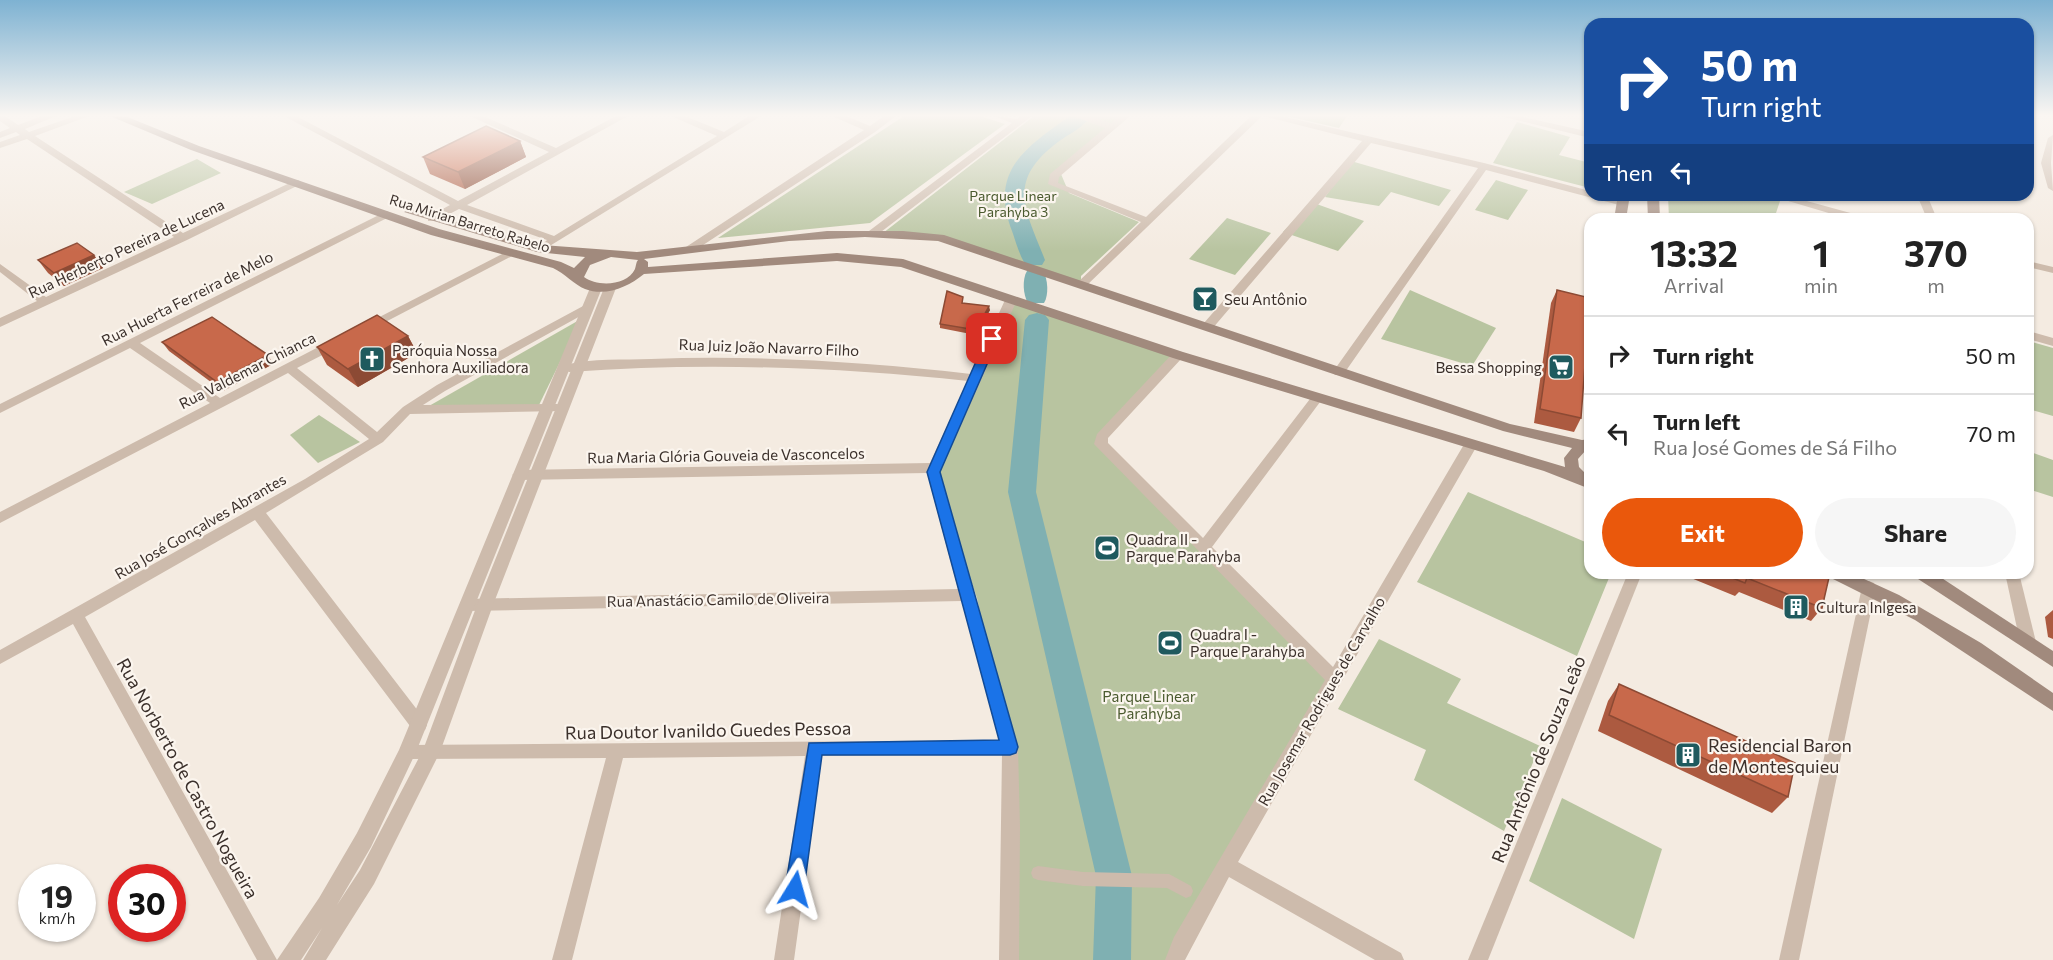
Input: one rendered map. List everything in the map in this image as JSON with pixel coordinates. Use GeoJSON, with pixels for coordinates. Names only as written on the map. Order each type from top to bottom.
{"type":"FeatureCollection","features":[{"type":"Feature","properties":{"kind":"main road","name":"Rua Mirian Barreto Rabelo"},"geometry":{"type":"LineString","coordinates":[[233,161],[435,232],[557,265],[578,277],[581,282],[603,288]]}},
{"type":"Feature","properties":{"kind":"main road","name":"Rua Mirian Barreto Rabelo"},"geometry":{"type":"LineString","coordinates":[[261,161],[432,219],[541,249],[578,254],[620,252],[637,255],[873,233],[948,240],[1508,428],[1584,445]]}},
{"type":"Feature","properties":{"kind":"main road"},"geometry":{"type":"LineString","coordinates":[[578,277],[583,264],[606,254]]}},
{"type":"Feature","properties":{"kind":"main road"},"geometry":{"type":"LineString","coordinates":[[637,255],[642,262],[641,271]]}},
{"type":"Feature","properties":{"kind":"main road"},"geometry":{"type":"LineString","coordinates":[[603,288],[629,281],[641,271],[737,262],[865,257],[918,267],[1178,355],[1584,480]]}},
{"type":"Feature","properties":{"kind":"main road"},"geometry":{"type":"LineString","coordinates":[[1584,447],[1571,458],[1572,468],[1584,479]]}},
{"type":"Feature","properties":{"kind":"main road"},"geometry":{"type":"LineString","coordinates":[[1850,579],[1869,587],[1963,640],[2053,703]]}},
{"type":"Feature","properties":{"kind":"main road"},"geometry":{"type":"LineString","coordinates":[[1930,579],[2053,660]]}},
{"type":"Feature","properties":{"kind":"street"},"geometry":{"type":"LineString","coordinates":[[64,161],[183,238]]}},
{"type":"Feature","properties":{"kind":"street"},"geometry":{"type":"LineString","coordinates":[[374,161],[458,205],[554,239]]}},
{"type":"Feature","properties":{"kind":"street"},"geometry":{"type":"LineString","coordinates":[[432,219],[540,161]]}},
{"type":"Feature","properties":{"kind":"street"},"geometry":{"type":"LineString","coordinates":[[541,249],[681,161]]}},
{"type":"Feature","properties":{"kind":"street"},"geometry":{"type":"LineString","coordinates":[[690,249],[825,161]]}},
{"type":"Feature","properties":{"kind":"street"},"geometry":{"type":"LineString","coordinates":[[873,233],[967,161]]}},
{"type":"Feature","properties":{"kind":"street"},"geometry":{"type":"LineString","coordinates":[[1072,161],[1054,176],[1053,184],[1148,221]]}},
{"type":"Feature","properties":{"kind":"street"},"geometry":{"type":"LineString","coordinates":[[1082,285],[1210,161]]}},
{"type":"Feature","properties":{"kind":"street"},"geometry":{"type":"LineString","coordinates":[[1209,326],[1350,161]]}},
{"type":"Feature","properties":{"kind":"street"},"geometry":{"type":"LineString","coordinates":[[1462,161],[1584,193]]}},
{"type":"Feature","properties":{"kind":"street"},"geometry":{"type":"LineString","coordinates":[[2047,161],[2053,188]]}},
{"type":"Feature","properties":{"kind":"street"},"geometry":{"type":"LineString","coordinates":[[1339,372],[1484,166]]}},
{"type":"Feature","properties":{"kind":"street","name":"Rua Herberto Pereira de Lucena"},"geometry":{"type":"LineString","coordinates":[[0,324],[298,183]]}},
{"type":"Feature","properties":{"kind":"street"},"geometry":{"type":"LineString","coordinates":[[1804,201],[1842,213]]}},
{"type":"Feature","properties":{"kind":"street","name":"Rua Huerta Ferreira de Melo"},"geometry":{"type":"LineString","coordinates":[[0,409],[387,214]]}},
{"type":"Feature","properties":{"kind":"street","name":"Rua Valdemar Chianca"},"geometry":{"type":"LineString","coordinates":[[0,518],[510,253]]}},
{"type":"Feature","properties":{"kind":"street"},"geometry":{"type":"LineString","coordinates":[[2034,265],[2053,270]]}},
{"type":"Feature","properties":{"kind":"street"},"geometry":{"type":"LineString","coordinates":[[0,267],[46,302]]}},
{"type":"Feature","properties":{"kind":"street"},"geometry":{"type":"LineString","coordinates":[[571,367],[589,307],[603,288]]}},
{"type":"Feature","properties":{"kind":"street"},"geometry":{"type":"LineString","coordinates":[[288,960],[326,905],[359,849],[407,752],[519,476],[554,408],[603,288]]}},
{"type":"Feature","properties":{"kind":"street"},"geometry":{"type":"LineString","coordinates":[[1009,960],[1012,790],[1010,747],[934,468],[1011,300]]}},
{"type":"Feature","properties":{"kind":"street","name":"Rua José Gonçalves Abrantes"},"geometry":{"type":"LineString","coordinates":[[0,658],[257,512],[378,439],[407,410],[441,388],[589,307]]}},
{"type":"Feature","properties":{"kind":"street"},"geometry":{"type":"LineString","coordinates":[[2034,336],[2053,342]]}},
{"type":"Feature","properties":{"kind":"street"},"geometry":{"type":"LineString","coordinates":[[131,343],[218,403]]}},
{"type":"Feature","properties":{"kind":"street"},"geometry":{"type":"LineString","coordinates":[[1178,355],[1102,437],[1101,444],[1335,678]]}},
{"type":"Feature","properties":{"kind":"street","name":"Rua Juiz João Navarro Filho"},"geometry":{"type":"LineString","coordinates":[[571,367],[663,360],[744,361],[858,366],[974,378]]}},
{"type":"Feature","properties":{"kind":"street"},"geometry":{"type":"LineString","coordinates":[[288,367],[378,439]]}},
{"type":"Feature","properties":{"kind":"street"},"geometry":{"type":"LineString","coordinates":[[1203,548],[1317,398]]}},
{"type":"Feature","properties":{"kind":"street"},"geometry":{"type":"LineString","coordinates":[[407,410],[554,408]]}},
{"type":"Feature","properties":{"kind":"street"},"geometry":{"type":"LineString","coordinates":[[314,960],[367,877],[431,752],[485,604],[537,475],[554,408]]}},
{"type":"Feature","properties":{"kind":"street","name":"Rua Josemar Rodrigues de Carvalho"},"geometry":{"type":"LineString","coordinates":[[1175,960],[1181,944],[1226,865],[1471,444]]}},
{"type":"Feature","properties":{"kind":"street","name":"Rua Maria Glória Gouveia de Vasconcelos"},"geometry":{"type":"LineString","coordinates":[[519,476],[934,468]]}},
{"type":"Feature","properties":{"kind":"street"},"geometry":{"type":"LineString","coordinates":[[257,512],[419,725]]}},
{"type":"Feature","properties":{"kind":"street","name":"Rua Antônio de Souza Leão"},"geometry":{"type":"LineString","coordinates":[[1478,960],[1633,579]]}},
{"type":"Feature","properties":{"kind":"street"},"geometry":{"type":"LineString","coordinates":[[2013,579],[2028,642]]}},
{"type":"Feature","properties":{"kind":"street"},"geometry":{"type":"LineString","coordinates":[[1789,960],[1869,587]]}},
{"type":"Feature","properties":{"kind":"street","name":"Rua Anastácio Camilo de Oliveira"},"geometry":{"type":"LineString","coordinates":[[467,605],[969,595]]}},
{"type":"Feature","properties":{"kind":"street","name":"Rua Norberto de Castro Nogueira"},"geometry":{"type":"LineString","coordinates":[[76,615],[267,960]]}},
{"type":"Feature","properties":{"kind":"street","name":"Rua Doutor Ivanildo Guedes Pessoa"},"geometry":{"type":"LineString","coordinates":[[407,752],[1010,747]]}},
{"type":"Feature","properties":{"kind":"street"},"geometry":{"type":"LineString","coordinates":[[784,960],[815,748]]}},
{"type":"Feature","properties":{"kind":"street"},"geometry":{"type":"LineString","coordinates":[[562,960],[616,752]]}},
{"type":"Feature","properties":{"kind":"street"},"geometry":{"type":"LineString","coordinates":[[1226,865],[1394,960]]}},
{"type":"Feature","properties":{"kind":"street"},"geometry":{"type":"LineString","coordinates":[[1038,873],[1083,879],[1168,882],[1186,891]]}},
{"type":"Feature","properties":{"kind":"green space"},"geometry":{"type":"Polygon","coordinates":[[[193,161],[200,161],[221,173],[152,204],[124,192],[193,161]]]}},
{"type":"Feature","properties":{"kind":"green space"},"geometry":{"type":"Polygon","coordinates":[[[836,161],[955,161],[870,223],[718,238],[836,161]]]}},
{"type":"Feature","properties":{"kind":"green space","name":"Parque Linear Parahyba 3"},"geometry":{"type":"Polygon","coordinates":[[[976,161],[1077,161],[1061,174],[1069,193],[1139,222],[1081,276],[1081,285],[948,240],[883,233],[976,161]]]}},
{"type":"Feature","properties":{"kind":"green space"},"geometry":{"type":"Polygon","coordinates":[[[1351,161],[1451,190],[1439,206],[1391,192],[1379,206],[1325,197],[1351,161]]]}},
{"type":"Feature","properties":{"kind":"green space"},"geometry":{"type":"Polygon","coordinates":[[[1494,161],[1581,161],[1584,161],[1584,186],[1493,163],[1494,161]]]}},
{"type":"Feature","properties":{"kind":"green space"},"geometry":{"type":"Polygon","coordinates":[[[1496,180],[1528,190],[1508,220],[1475,210],[1496,180]]]}},
{"type":"Feature","properties":{"kind":"green space"},"geometry":{"type":"Polygon","coordinates":[[[1668,201],[1780,201],[1776,213],[1669,213],[1668,201]]]}},
{"type":"Feature","properties":{"kind":"green space"},"geometry":{"type":"Polygon","coordinates":[[[1311,202],[1364,221],[1338,251],[1283,232],[1311,202]]]}},
{"type":"Feature","properties":{"kind":"green space"},"geometry":{"type":"Polygon","coordinates":[[[1227,218],[1271,233],[1235,275],[1189,259],[1227,218]]]}},
{"type":"Feature","properties":{"kind":"green space"},"geometry":{"type":"Polygon","coordinates":[[[1410,290],[1496,328],[1472,366],[1381,339],[1410,290]]]}},
{"type":"Feature","properties":{"kind":"green space","name":"Parque Linear Parahyba"},"geometry":{"type":"Polygon","coordinates":[[[1013,301],[1175,354],[1095,443],[1336,682],[1172,960],[1007,960],[1008,752],[977,598],[933,471],[1013,301]]]}},
{"type":"Feature","properties":{"kind":"green space"},"geometry":{"type":"Polygon","coordinates":[[[581,319],[539,405],[422,410],[581,319]]]}},
{"type":"Feature","properties":{"kind":"green space"},"geometry":{"type":"Polygon","coordinates":[[[2034,343],[2053,348],[2053,416],[2034,411],[2034,343]]]}},
{"type":"Feature","properties":{"kind":"green space"},"geometry":{"type":"Polygon","coordinates":[[[319,415],[360,442],[318,463],[290,435],[319,415]]]}},
{"type":"Feature","properties":{"kind":"green space"},"geometry":{"type":"Polygon","coordinates":[[[2034,453],[2053,460],[2053,497],[2034,491],[2034,453]]]}},
{"type":"Feature","properties":{"kind":"green space"},"geometry":{"type":"Polygon","coordinates":[[[1468,492],[1584,541],[1584,579],[1609,579],[1577,656],[1417,582],[1468,492]]]}},
{"type":"Feature","properties":{"kind":"green space"},"geometry":{"type":"Polygon","coordinates":[[[1379,639],[1461,679],[1447,703],[1540,746],[1504,831],[1414,780],[1426,750],[1338,709],[1379,639]]]}},
{"type":"Feature","properties":{"kind":"green space"},"geometry":{"type":"Polygon","coordinates":[[[1562,798],[1662,849],[1634,939],[1529,881],[1562,798]]]}},
{"type":"Feature","properties":{"kind":"building"},"geometry":{"type":"Polygon","coordinates":[[[432,161],[480,161],[458,172],[432,161]]]}},
{"type":"Feature","properties":{"kind":"building"},"geometry":{"type":"Polygon","coordinates":[[[77,243],[94,255],[54,273],[38,260],[77,243]]]}},
{"type":"Feature","properties":{"kind":"building","name":"Bessa Shopping"},"geometry":{"type":"Polygon","coordinates":[[[1557,290],[1584,297],[1584,378],[1581,418],[1540,409],[1557,290]]]}},
{"type":"Feature","properties":{"kind":"building"},"geometry":{"type":"Polygon","coordinates":[[[947,291],[963,297],[962,303],[989,306],[976,330],[940,324],[947,291]]]}},
{"type":"Feature","properties":{"kind":"building"},"geometry":{"type":"Polygon","coordinates":[[[377,315],[408,336],[348,369],[317,347],[377,315]]]}},
{"type":"Feature","properties":{"kind":"building"},"geometry":{"type":"Polygon","coordinates":[[[212,317],[268,355],[217,382],[162,342],[212,317]]]}},
{"type":"Feature","properties":{"kind":"building"},"geometry":{"type":"Polygon","coordinates":[[[1735,579],[1747,579],[1745,583],[1735,579]]]}},
{"type":"Feature","properties":{"kind":"building"},"geometry":{"type":"Polygon","coordinates":[[[1750,579],[1829,579],[1822,608],[1750,579]]]}},
{"type":"Feature","properties":{"kind":"building"},"geometry":{"type":"Polygon","coordinates":[[[1619,684],[1795,763],[1788,797],[1609,715],[1619,684]]]}},
{"type":"Feature","properties":{"kind":"waterway"},"geometry":{"type":"LineString","coordinates":[[1027,161],[1015,181],[1013,194],[1015,210],[1034,260]]}},
{"type":"Feature","properties":{"kind":"waterway"},"geometry":{"type":"LineString","coordinates":[[1035,276],[1036,298]]}},
{"type":"Feature","properties":{"kind":"waterway"},"geometry":{"type":"LineString","coordinates":[[1037,320],[1022,492],[1114,876],[1112,960]]}},
{"type":"Feature","properties":{"kind":"place","name":"Seu Antônio"},"geometry":{"type":"Point","coordinates":[1205,299]}},
{"type":"Feature","properties":{"kind":"place","name":"Paróquia Nossa Senhora Auxiliadora"},"geometry":{"type":"Point","coordinates":[372,359]}},
{"type":"Feature","properties":{"kind":"place","name":"Bessa Shopping"},"geometry":{"type":"Point","coordinates":[1561,367]}},
{"type":"Feature","properties":{"kind":"place","name":"Quadra II - Parque Parahyba"},"geometry":{"type":"Point","coordinates":[1107,548]}},
{"type":"Feature","properties":{"kind":"place","name":"Cultura Inlgesa"},"geometry":{"type":"Point","coordinates":[1796,607]}},
{"type":"Feature","properties":{"kind":"place","name":"Quadra I - Parque Parahyba"},"geometry":{"type":"Point","coordinates":[1170,643]}},
{"type":"Feature","properties":{"kind":"place","name":"Residencial Baron de Montesquieu"},"geometry":{"type":"Point","coordinates":[1688,755]}},
{"type":"Feature","properties":{"kind":"route"},"geometry":{"type":"LineString","coordinates":[[795,889],[815,748],[1010,747],[933,472],[992,339]]}}]}
